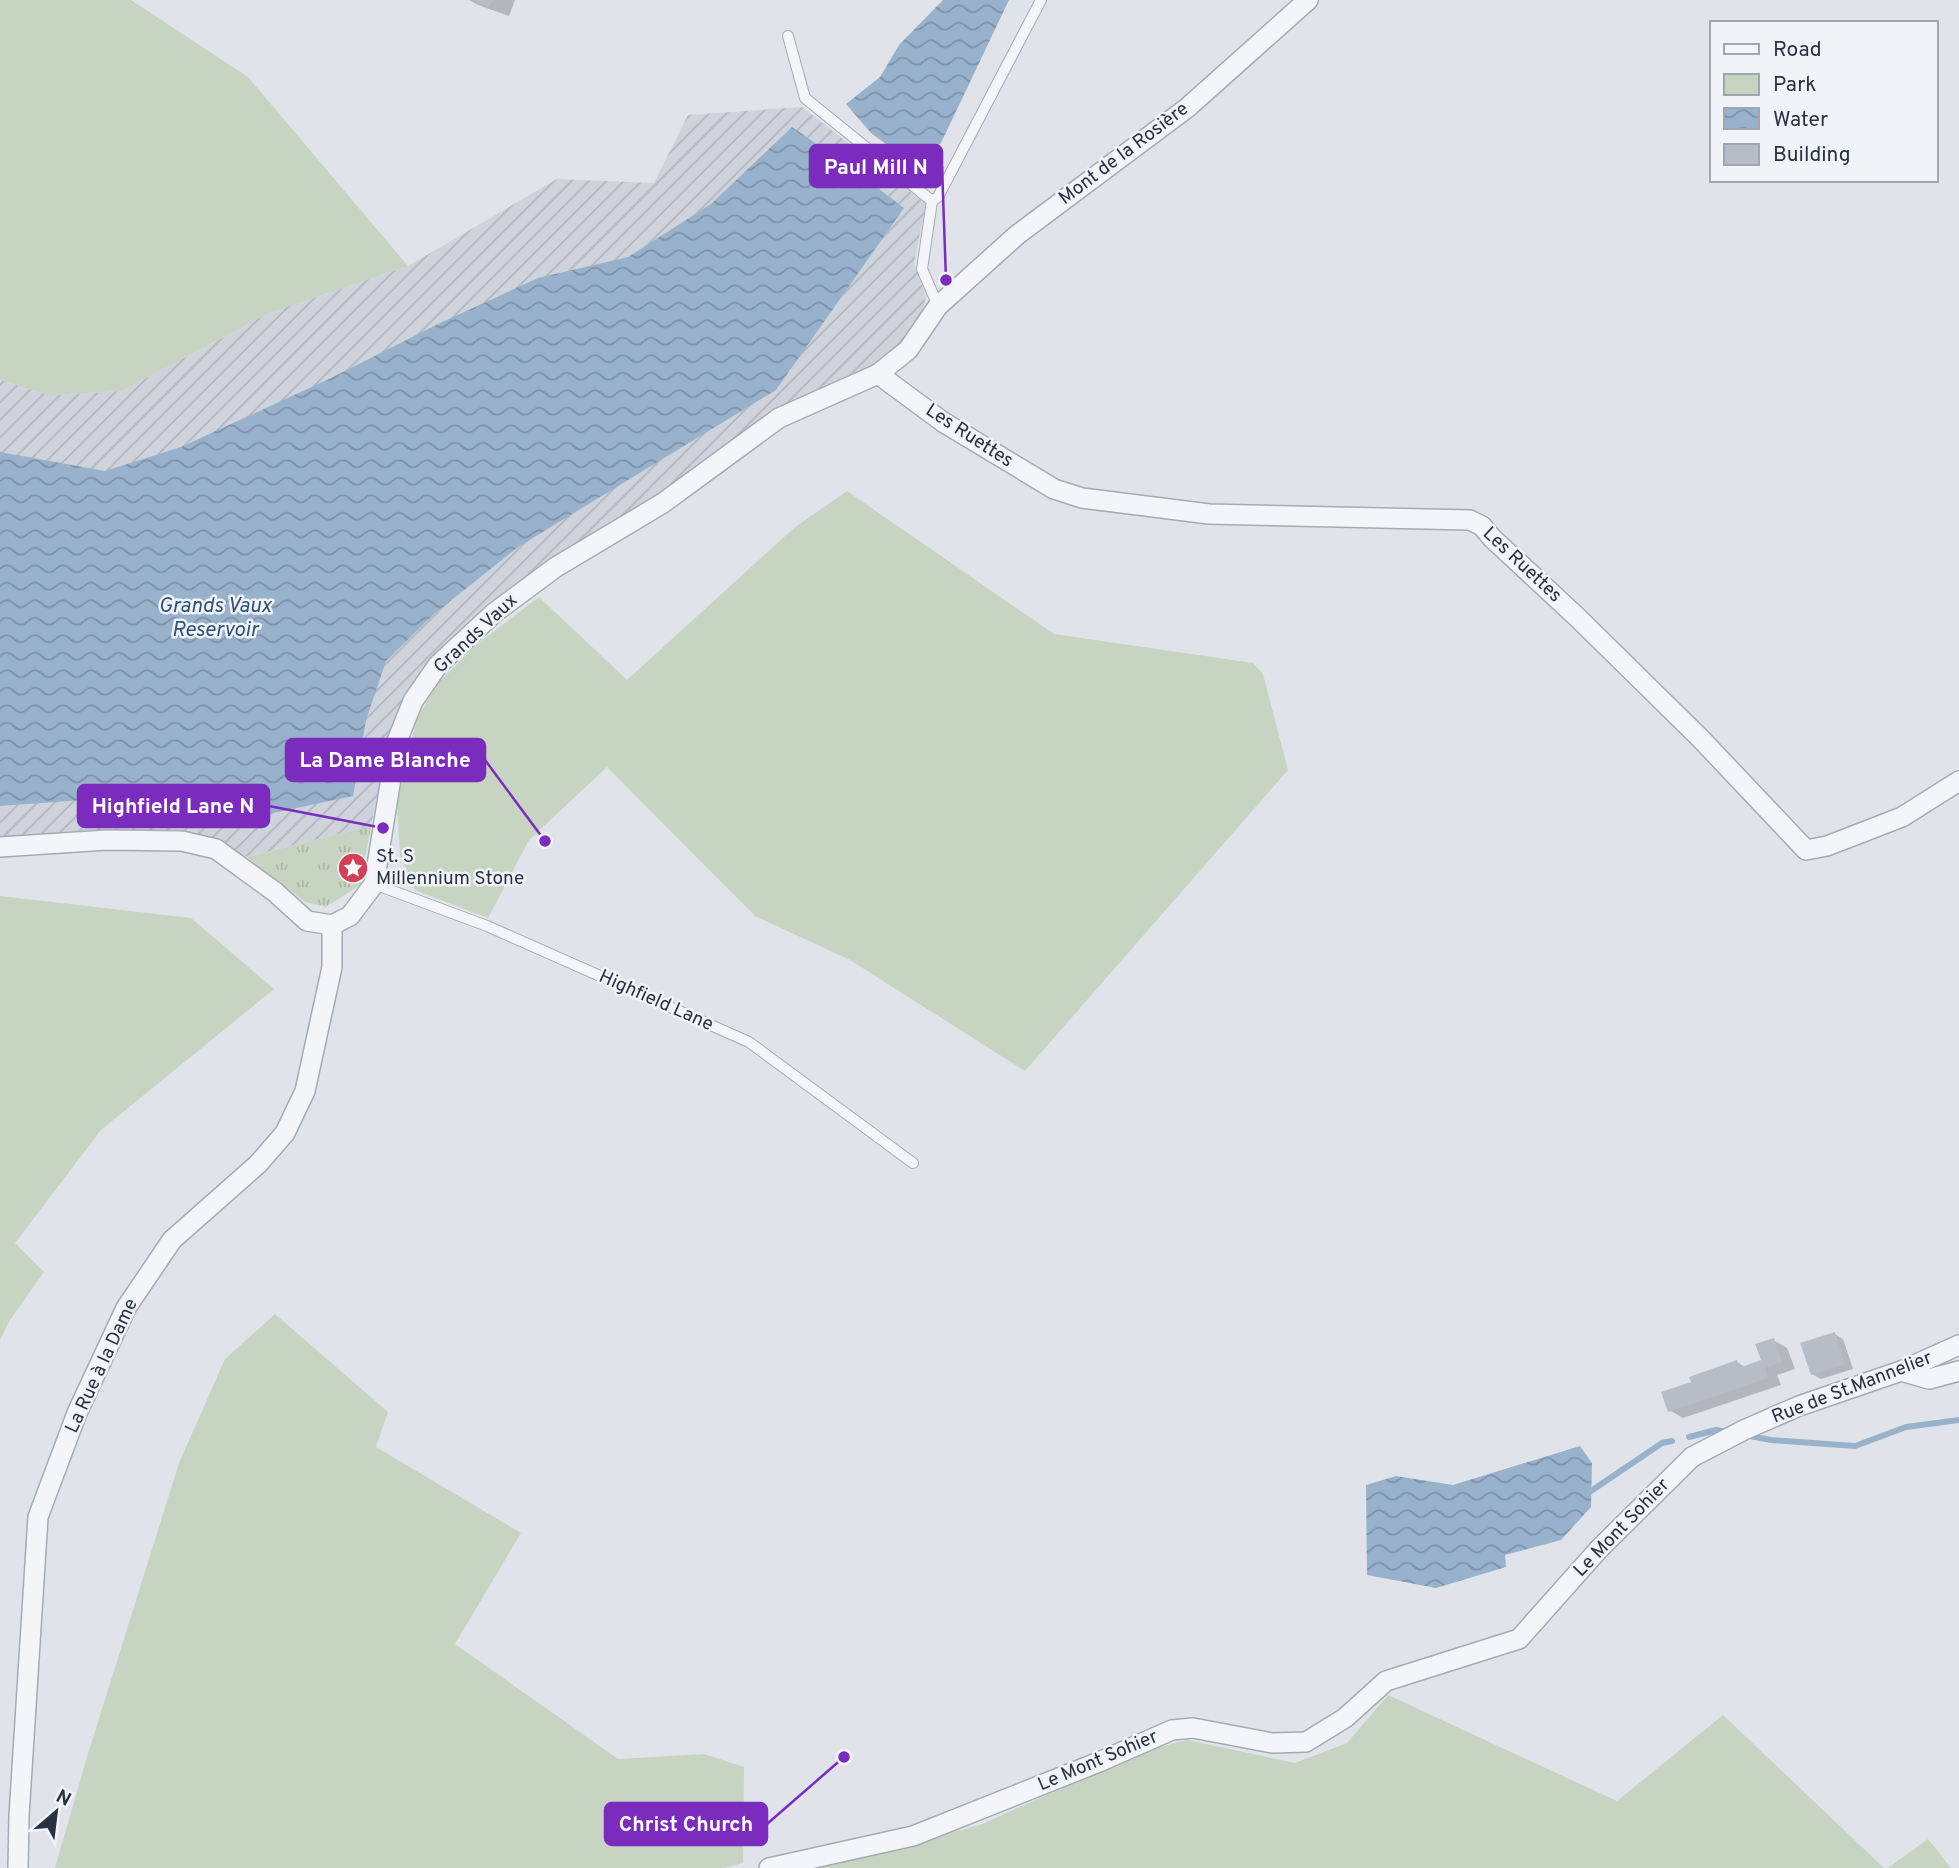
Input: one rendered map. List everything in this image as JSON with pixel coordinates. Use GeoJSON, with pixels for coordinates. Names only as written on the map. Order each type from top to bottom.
{"type":"FeatureCollection","features":[{"type":"Feature","properties":{"kind":"street","name":"Mont de la Rosière"},"geometry":{"type":"LineString","coordinates":[[938,306],[1017,235],[1186,108],[1308,0]]}},
{"type":"Feature","properties":{"kind":"street","name":"Grands Vaux"},"geometry":{"type":"LineString","coordinates":[[332,925],[350,916],[374,884],[397,741],[413,701],[438,665],[494,613],[556,567],[663,503],[779,418],[878,374],[908,350],[938,306]]}},
{"type":"Feature","properties":{"kind":"street","name":"Les Ruettes"},"geometry":{"type":"LineString","coordinates":[[878,374],[943,422],[1054,489],[1082,498],[1209,514],[1470,520],[1482,526],[1701,739],[1806,850],[1827,846],[1902,817],[1959,781]]}},
{"type":"Feature","properties":{"kind":"street"},"geometry":{"type":"LineString","coordinates":[[0,847],[119,840],[182,841],[216,849],[275,892],[307,921],[332,925]]}},
{"type":"Feature","properties":{"kind":"street","name":"La Rue à la Dame"},"geometry":{"type":"LineString","coordinates":[[18,1868],[38,1517],[77,1413],[127,1308],[172,1240],[258,1164],[285,1133],[305,1091],[332,967],[332,925]]}},
{"type":"Feature","properties":{"kind":"street","name":"Rue de St.Mannelier"},"geometry":{"type":"LineString","coordinates":[[1744,1430],[1800,1406],[1901,1371],[1959,1345]]}},
{"type":"Feature","properties":{"kind":"street"},"geometry":{"type":"LineString","coordinates":[[1901,1371],[1929,1379],[1959,1371]]}},
{"type":"Feature","properties":{"kind":"street","name":"Le Mont Sohier"},"geometry":{"type":"LineString","coordinates":[[769,1868],[912,1836],[1172,1730],[1193,1728],[1272,1743],[1306,1742],[1345,1718],[1386,1681],[1519,1639],[1599,1549],[1692,1457],[1744,1430]]}},
{"type":"Feature","properties":{"kind":"lane"},"geometry":{"type":"LineString","coordinates":[[938,306],[922,269],[932,201],[938,197],[1041,0]]}},
{"type":"Feature","properties":{"kind":"lane"},"geometry":{"type":"LineString","coordinates":[[788,36],[805,98],[932,201]]}},
{"type":"Feature","properties":{"kind":"lane","name":"Highfield Lane"},"geometry":{"type":"LineString","coordinates":[[374,884],[487,926],[749,1042],[913,1163]]}},
{"type":"Feature","properties":{"kind":"shaded area","name":"Grands Vaux Reservoir"},"geometry":{"type":"Polygon","coordinates":[[[802,107],[926,204],[914,263],[926,296],[922,316],[897,352],[813,391],[763,422],[515,588],[446,645],[388,747],[371,826],[247,857],[218,841],[160,832],[0,837],[0,380],[49,395],[122,391],[269,313],[408,266],[557,179],[654,183],[688,115],[802,107]]]}},
{"type":"Feature","properties":{"kind":"green space"},"geometry":{"type":"Polygon","coordinates":[[[0,0],[131,0],[248,77],[408,266],[269,313],[122,391],[49,395],[0,380],[0,0]]]}},
{"type":"Feature","properties":{"kind":"green space"},"geometry":{"type":"Polygon","coordinates":[[[847,491],[1054,634],[1253,663],[1263,674],[1288,770],[1025,1071],[850,960],[755,916],[607,767],[529,840],[488,918],[415,890],[400,856],[397,802],[416,721],[435,686],[476,645],[539,597],[627,680],[794,528],[847,491]]]}},
{"type":"Feature","properties":{"kind":"green space"},"geometry":{"type":"Polygon","coordinates":[[[371,826],[360,885],[326,907],[305,902],[247,857],[371,826]]]}},
{"type":"Feature","properties":{"kind":"green space"},"geometry":{"type":"Polygon","coordinates":[[[0,896],[191,918],[274,989],[101,1130],[15,1243],[44,1272],[10,1320],[0,1340],[0,896]]]}},
{"type":"Feature","properties":{"kind":"green space"},"geometry":{"type":"Polygon","coordinates":[[[275,1314],[388,1412],[376,1447],[521,1533],[455,1644],[618,1759],[704,1754],[744,1767],[743,1863],[724,1868],[55,1868],[179,1463],[225,1359],[275,1314]]]}},
{"type":"Feature","properties":{"kind":"green space"},"geometry":{"type":"Polygon","coordinates":[[[1388,1695],[1617,1801],[1723,1715],[1884,1868],[820,1868],[980,1825],[1144,1751],[1187,1740],[1295,1763],[1347,1743],[1388,1695]]]}},
{"type":"Feature","properties":{"kind":"green space"},"geometry":{"type":"Polygon","coordinates":[[[1928,1839],[1951,1868],[1888,1868],[1928,1839]]]}},
{"type":"Feature","properties":{"kind":"water"},"geometry":{"type":"Polygon","coordinates":[[[943,0],[1009,0],[941,143],[917,167],[871,133],[846,104],[880,77],[899,45],[943,0]]]}},
{"type":"Feature","properties":{"kind":"water","name":"Grands Vaux Reservoir"},"geometry":{"type":"Polygon","coordinates":[[[792,127],[904,208],[776,390],[518,547],[434,614],[386,661],[366,720],[353,796],[244,819],[207,791],[0,806],[0,452],[105,471],[181,447],[538,278],[628,257],[711,204],[792,127]]]}},
{"type":"Feature","properties":{"kind":"water"},"geometry":{"type":"Polygon","coordinates":[[[1580,1446],[1592,1463],[1591,1507],[1561,1540],[1505,1555],[1506,1567],[1436,1588],[1367,1575],[1366,1485],[1396,1476],[1453,1485],[1580,1446]]]}},
{"type":"Feature","properties":{"kind":"building"},"geometry":{"type":"Polygon","coordinates":[[[472,0],[493,0],[490,7],[472,0]]]}},
{"type":"Feature","properties":{"kind":"building"},"geometry":{"type":"Polygon","coordinates":[[[1835,1332],[1845,1364],[1811,1375],[1800,1343],[1835,1332]]]}},
{"type":"Feature","properties":{"kind":"building"},"geometry":{"type":"Polygon","coordinates":[[[1774,1338],[1782,1362],[1765,1368],[1768,1378],[1668,1412],[1661,1392],[1691,1382],[1689,1377],[1737,1360],[1739,1368],[1761,1360],[1755,1344],[1774,1338]]]}},
{"type":"Feature","properties":{"kind":"waterway"},"geometry":{"type":"LineString","coordinates":[[1750,1436],[1855,1446],[1906,1427],[1959,1420]]}},
{"type":"Feature","properties":{"kind":"waterway"},"geometry":{"type":"LineString","coordinates":[[1689,1437],[1716,1430],[1727,1432]]}},
{"type":"Feature","properties":{"kind":"waterway"},"geometry":{"type":"LineString","coordinates":[[1591,1491],[1662,1443],[1672,1441]]}},
{"type":"Feature","properties":{"kind":"place","name":"Paul Mill N"},"geometry":{"type":"Point","coordinates":[946,280]}},
{"type":"Feature","properties":{"kind":"place","name":"Highfield Lane N"},"geometry":{"type":"Point","coordinates":[383,828]}},
{"type":"Feature","properties":{"kind":"place","name":"La Dame Blanche"},"geometry":{"type":"Point","coordinates":[545,841]}},
{"type":"Feature","properties":{"kind":"place","name":"St. S Millennium Stone"},"geometry":{"type":"Point","coordinates":[353,868]}},
{"type":"Feature","properties":{"kind":"place","name":"Christ Church"},"geometry":{"type":"Point","coordinates":[844,1757]}}]}
